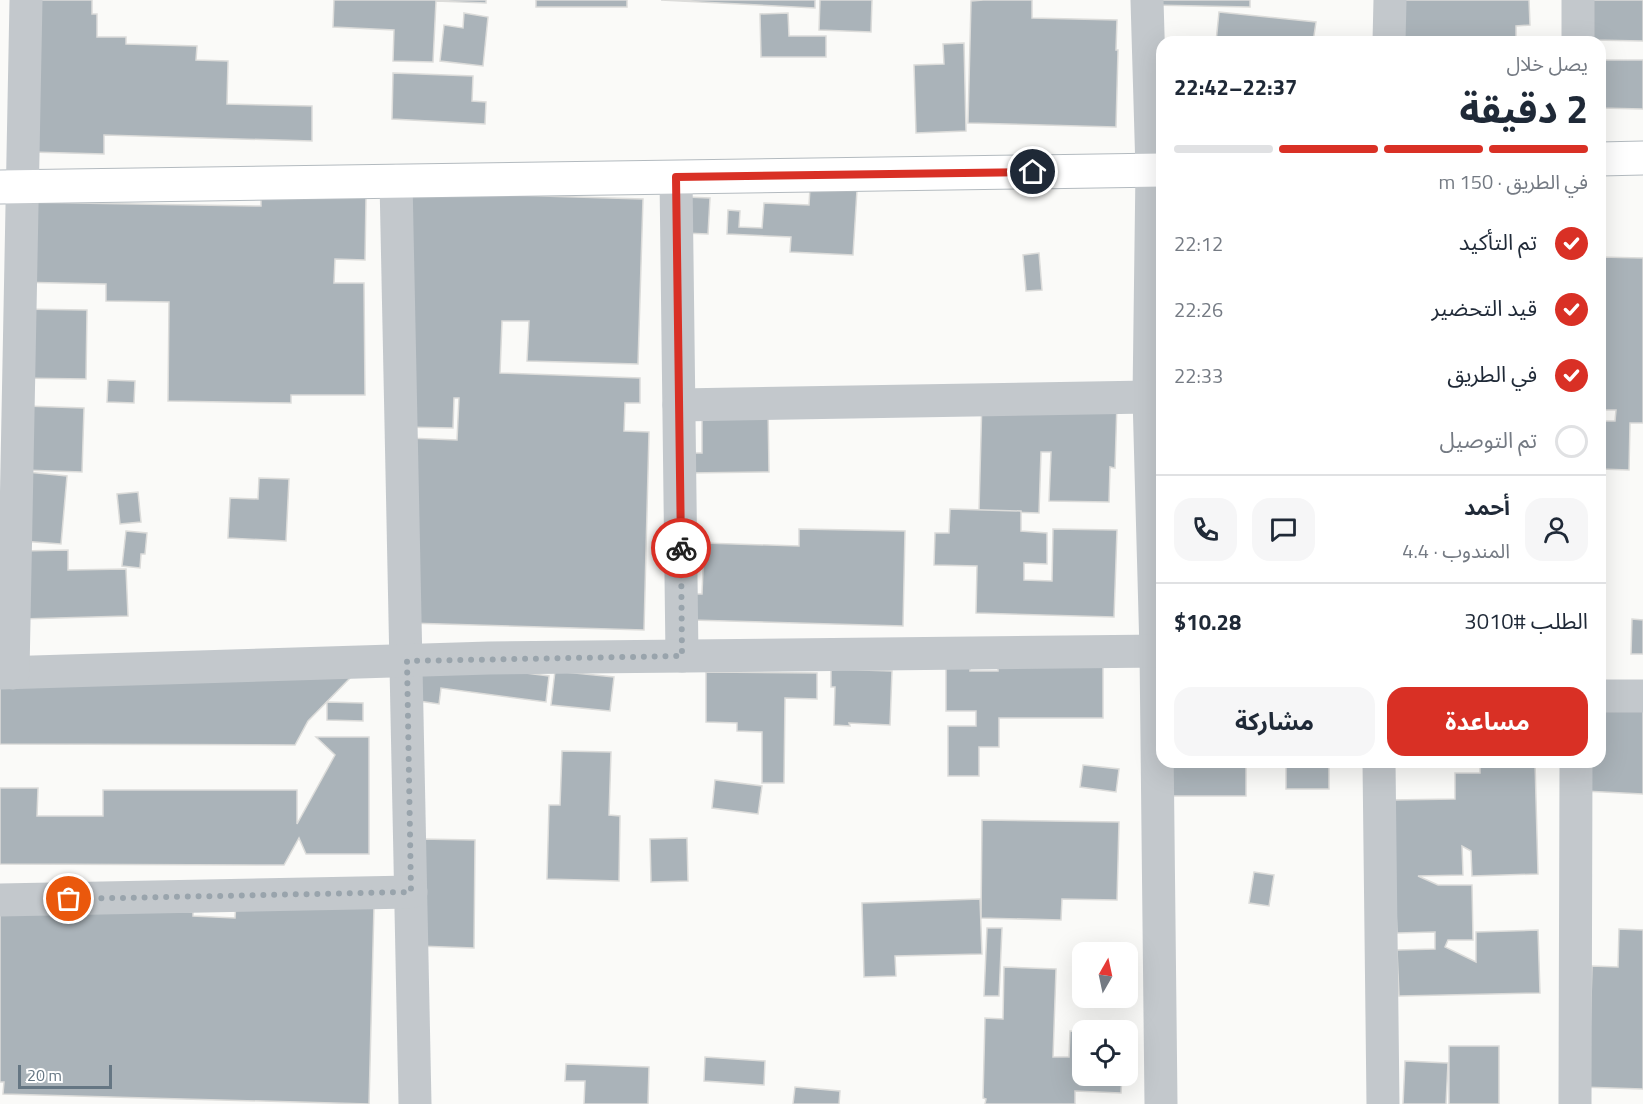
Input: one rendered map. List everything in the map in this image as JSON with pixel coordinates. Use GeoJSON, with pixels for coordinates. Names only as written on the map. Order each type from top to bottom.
{"type":"FeatureCollection","features":[{"type":"Feature","properties":{"kind":"main road"},"geometry":{"type":"LineString","coordinates":[[1606,159],[1643,158]]}},
{"type":"Feature","properties":{"kind":"main road"},"geometry":{"type":"LineString","coordinates":[[12,187],[1156,170]]}},
{"type":"Feature","properties":{"kind":"street"},"geometry":{"type":"LineString","coordinates":[[26,0],[12,187],[7,673],[407,661],[1156,651]]}},
{"type":"Feature","properties":{"kind":"street"},"geometry":{"type":"LineString","coordinates":[[1147,0],[1156,153]]}},
{"type":"Feature","properties":{"kind":"street"},"geometry":{"type":"LineString","coordinates":[[1389,36],[1390,0]]}},
{"type":"Feature","properties":{"kind":"street"},"geometry":{"type":"LineString","coordinates":[[1578,0],[1578,36]]}},
{"type":"Feature","properties":{"kind":"street"},"geometry":{"type":"LineString","coordinates":[[676,177],[682,656]]}},
{"type":"Feature","properties":{"kind":"street"},"geometry":{"type":"LineString","coordinates":[[396,181],[415,1104]]}},
{"type":"Feature","properties":{"kind":"street"},"geometry":{"type":"LineString","coordinates":[[1156,198],[1149,397],[1156,575]]}},
{"type":"Feature","properties":{"kind":"street"},"geometry":{"type":"LineString","coordinates":[[679,405],[1149,397]]}},
{"type":"Feature","properties":{"kind":"street"},"geometry":{"type":"LineString","coordinates":[[1606,696],[1643,696]]}},
{"type":"Feature","properties":{"kind":"street"},"geometry":{"type":"LineString","coordinates":[[1160,768],[1161,1104]]}},
{"type":"Feature","properties":{"kind":"street"},"geometry":{"type":"LineString","coordinates":[[1379,768],[1383,1104]]}},
{"type":"Feature","properties":{"kind":"street"},"geometry":{"type":"LineString","coordinates":[[1575,1104],[1576,768]]}},
{"type":"Feature","properties":{"kind":"street"},"geometry":{"type":"LineString","coordinates":[[0,900],[411,892]]}},
{"type":"Feature","properties":{"kind":"building"},"geometry":{"type":"Polygon","coordinates":[[[35,0],[92,0],[92,14],[97,14],[97,37],[126,37],[126,44],[197,46],[196,60],[228,61],[227,104],[312,106],[312,141],[104,135],[104,154],[31,152],[35,0]]]}},
{"type":"Feature","properties":{"kind":"building"},"geometry":{"type":"Polygon","coordinates":[[[334,0],[486,0],[486,3],[436,1],[433,62],[393,61],[394,30],[333,27],[334,0]]]}},
{"type":"Feature","properties":{"kind":"building"},"geometry":{"type":"Polygon","coordinates":[[[536,0],[627,0],[627,7],[536,7],[536,0]]]}},
{"type":"Feature","properties":{"kind":"building"},"geometry":{"type":"Polygon","coordinates":[[[661,0],[815,0],[815,8],[661,0]]]}},
{"type":"Feature","properties":{"kind":"building"},"geometry":{"type":"Polygon","coordinates":[[[820,0],[872,0],[871,32],[819,30],[820,0]]]}},
{"type":"Feature","properties":{"kind":"building"},"geometry":{"type":"Polygon","coordinates":[[[1032,0],[1032,18],[1117,20],[1116,127],[968,123],[971,1],[1032,0]]]}},
{"type":"Feature","properties":{"kind":"building"},"geometry":{"type":"Polygon","coordinates":[[[1151,0],[1250,0],[1250,7],[1151,5],[1151,0]]]}},
{"type":"Feature","properties":{"kind":"building"},"geometry":{"type":"Polygon","coordinates":[[[1401,0],[1529,0],[1530,25],[1516,26],[1516,36],[1402,36],[1401,0]]]}},
{"type":"Feature","properties":{"kind":"building"},"geometry":{"type":"Polygon","coordinates":[[[1592,0],[1643,0],[1643,41],[1606,40],[1606,36],[1592,36],[1592,0]]]}},
{"type":"Feature","properties":{"kind":"building"},"geometry":{"type":"Polygon","coordinates":[[[1219,12],[1316,22],[1314,36],[1217,36],[1219,12]]]}},
{"type":"Feature","properties":{"kind":"building"},"geometry":{"type":"Polygon","coordinates":[[[464,13],[488,17],[483,66],[440,61],[444,25],[463,28],[464,13]]]}},
{"type":"Feature","properties":{"kind":"building"},"geometry":{"type":"Polygon","coordinates":[[[788,13],[789,36],[826,36],[826,57],[761,57],[760,14],[788,13]]]}},
{"type":"Feature","properties":{"kind":"building"},"geometry":{"type":"Polygon","coordinates":[[[964,43],[966,131],[916,133],[914,65],[944,64],[943,44],[964,43]]]}},
{"type":"Feature","properties":{"kind":"building"},"geometry":{"type":"Polygon","coordinates":[[[1606,60],[1643,60],[1643,109],[1606,108],[1606,60]]]}},
{"type":"Feature","properties":{"kind":"building"},"geometry":{"type":"Polygon","coordinates":[[[393,73],[473,76],[472,101],[486,102],[485,124],[392,119],[393,73]]]}},
{"type":"Feature","properties":{"kind":"building"},"geometry":{"type":"Polygon","coordinates":[[[810,188],[857,190],[853,255],[790,252],[791,237],[727,234],[728,210],[740,211],[739,227],[762,228],[764,203],[809,205],[810,188]]]}},
{"type":"Feature","properties":{"kind":"building"},"geometry":{"type":"Polygon","coordinates":[[[408,192],[643,199],[638,364],[527,361],[529,321],[502,321],[500,373],[640,378],[640,403],[625,403],[624,431],[649,432],[644,630],[408,623],[407,438],[457,440],[459,398],[454,398],[453,428],[402,427],[408,192]]]}},
{"type":"Feature","properties":{"kind":"building"},"geometry":{"type":"Polygon","coordinates":[[[261,195],[366,197],[365,260],[335,259],[334,283],[364,283],[365,395],[291,395],[291,403],[168,401],[169,302],[106,301],[106,284],[13,282],[14,202],[261,206],[261,195]]]}},
{"type":"Feature","properties":{"kind":"building"},"geometry":{"type":"Polygon","coordinates":[[[686,197],[710,198],[708,234],[684,233],[686,197]]]}},
{"type":"Feature","properties":{"kind":"building"},"geometry":{"type":"Polygon","coordinates":[[[1039,253],[1042,290],[1026,291],[1023,255],[1039,253]]]}},
{"type":"Feature","properties":{"kind":"building"},"geometry":{"type":"Polygon","coordinates":[[[1606,257],[1643,258],[1643,423],[1630,423],[1629,470],[1606,469],[1606,421],[1615,421],[1616,410],[1606,410],[1606,257]]]}},
{"type":"Feature","properties":{"kind":"building"},"geometry":{"type":"Polygon","coordinates":[[[17,309],[87,310],[86,379],[16,378],[17,309]]]}},
{"type":"Feature","properties":{"kind":"building"},"geometry":{"type":"Polygon","coordinates":[[[108,380],[135,381],[134,403],[107,402],[108,380]]]}},
{"type":"Feature","properties":{"kind":"building"},"geometry":{"type":"Polygon","coordinates":[[[982,398],[1117,402],[1115,468],[1110,467],[1109,502],[1049,501],[1051,452],[1041,452],[1039,513],[979,511],[982,398]]]}},
{"type":"Feature","properties":{"kind":"building"},"geometry":{"type":"Polygon","coordinates":[[[25,406],[84,408],[82,472],[23,470],[25,406]]]}},
{"type":"Feature","properties":{"kind":"building"},"geometry":{"type":"Polygon","coordinates":[[[768,406],[769,472],[687,473],[687,453],[702,453],[702,407],[768,406]]]}},
{"type":"Feature","properties":{"kind":"building"},"geometry":{"type":"Polygon","coordinates":[[[27,472],[67,476],[61,544],[21,541],[27,472]]]}},
{"type":"Feature","properties":{"kind":"building"},"geometry":{"type":"Polygon","coordinates":[[[259,478],[289,479],[286,541],[228,538],[230,498],[258,499],[259,478]]]}},
{"type":"Feature","properties":{"kind":"building"},"geometry":{"type":"Polygon","coordinates":[[[138,492],[141,522],[120,524],[117,494],[138,492]]]}},
{"type":"Feature","properties":{"kind":"building"},"geometry":{"type":"Polygon","coordinates":[[[950,509],[1021,511],[1021,531],[1047,533],[1047,564],[1024,563],[1024,580],[1052,581],[1053,529],[1117,530],[1114,617],[976,613],[977,566],[934,565],[935,533],[949,533],[950,509]]]}},
{"type":"Feature","properties":{"kind":"building"},"geometry":{"type":"Polygon","coordinates":[[[799,529],[905,531],[903,626],[691,620],[691,594],[702,594],[704,543],[799,546],[799,529]]]}},
{"type":"Feature","properties":{"kind":"building"},"geometry":{"type":"Polygon","coordinates":[[[126,531],[147,533],[145,554],[141,554],[140,568],[122,566],[126,531]]]}},
{"type":"Feature","properties":{"kind":"building"},"geometry":{"type":"Polygon","coordinates":[[[68,550],[68,570],[126,569],[128,616],[21,619],[20,551],[68,550]]]}},
{"type":"Feature","properties":{"kind":"building"},"geometry":{"type":"Polygon","coordinates":[[[1632,619],[1643,620],[1643,654],[1631,654],[1632,619]]]}},
{"type":"Feature","properties":{"kind":"building"},"geometry":{"type":"Polygon","coordinates":[[[998,654],[1103,654],[1103,718],[999,718],[999,747],[979,747],[979,776],[948,776],[948,726],[976,726],[976,711],[946,711],[946,660],[970,660],[970,671],[998,671],[998,654]]]}},
{"type":"Feature","properties":{"kind":"building"},"geometry":{"type":"Polygon","coordinates":[[[417,659],[549,676],[546,702],[441,688],[439,704],[412,700],[417,659]]]}},
{"type":"Feature","properties":{"kind":"building"},"geometry":{"type":"Polygon","coordinates":[[[831,669],[892,671],[890,725],[849,723],[850,726],[834,725],[835,687],[831,687],[831,669]]]}},
{"type":"Feature","properties":{"kind":"building"},"geometry":{"type":"Polygon","coordinates":[[[555,671],[614,677],[610,711],[551,705],[555,671]]]}},
{"type":"Feature","properties":{"kind":"building"},"geometry":{"type":"Polygon","coordinates":[[[0,672],[355,673],[308,721],[295,745],[0,744],[0,672]]]}},
{"type":"Feature","properties":{"kind":"building"},"geometry":{"type":"Polygon","coordinates":[[[706,672],[817,673],[817,699],[785,698],[784,783],[762,783],[762,732],[737,731],[737,723],[706,722],[706,672]]]}},
{"type":"Feature","properties":{"kind":"building"},"geometry":{"type":"Polygon","coordinates":[[[327,702],[363,703],[363,721],[327,720],[327,702]]]}},
{"type":"Feature","properties":{"kind":"building"},"geometry":{"type":"Polygon","coordinates":[[[1606,705],[1643,707],[1643,794],[1584,791],[1586,768],[1606,768],[1606,705]]]}},
{"type":"Feature","properties":{"kind":"building"},"geometry":{"type":"Polygon","coordinates":[[[316,737],[369,737],[369,854],[306,854],[299,838],[284,865],[0,864],[0,788],[38,788],[37,816],[103,816],[103,790],[297,790],[297,824],[335,755],[316,737]]]}},
{"type":"Feature","properties":{"kind":"building"},"geometry":{"type":"Polygon","coordinates":[[[562,751],[611,752],[609,815],[620,816],[619,881],[547,879],[549,805],[560,805],[562,751]]]}},
{"type":"Feature","properties":{"kind":"building"},"geometry":{"type":"Polygon","coordinates":[[[1083,765],[1119,769],[1116,792],[1080,787],[1083,765]]]}},
{"type":"Feature","properties":{"kind":"building"},"geometry":{"type":"Polygon","coordinates":[[[1161,768],[1246,768],[1246,796],[1155,796],[1161,768]]]}},
{"type":"Feature","properties":{"kind":"building"},"geometry":{"type":"Polygon","coordinates":[[[1286,768],[1329,768],[1329,789],[1286,789],[1286,768]]]}},
{"type":"Feature","properties":{"kind":"building"},"geometry":{"type":"Polygon","coordinates":[[[1480,768],[1535,768],[1538,874],[1472,876],[1471,851],[1462,846],[1463,875],[1418,876],[1438,885],[1472,885],[1473,940],[1448,940],[1445,947],[1476,962],[1476,932],[1538,930],[1540,993],[1399,996],[1397,950],[1435,949],[1435,932],[1397,933],[1391,800],[1455,799],[1455,773],[1480,773],[1480,768]]]}},
{"type":"Feature","properties":{"kind":"building"},"geometry":{"type":"Polygon","coordinates":[[[715,780],[762,786],[758,814],[712,808],[715,780]]]}},
{"type":"Feature","properties":{"kind":"building"},"geometry":{"type":"Polygon","coordinates":[[[982,820],[1119,822],[1117,900],[1062,899],[1061,920],[981,918],[982,820]]]}},
{"type":"Feature","properties":{"kind":"building"},"geometry":{"type":"Polygon","coordinates":[[[687,838],[688,881],[651,882],[650,839],[687,838]]]}},
{"type":"Feature","properties":{"kind":"building"},"geometry":{"type":"Polygon","coordinates":[[[420,839],[475,840],[474,948],[418,946],[420,839]]]}},
{"type":"Feature","properties":{"kind":"building"},"geometry":{"type":"Polygon","coordinates":[[[1254,872],[1274,875],[1269,906],[1249,903],[1254,872]]]}},
{"type":"Feature","properties":{"kind":"building"},"geometry":{"type":"Polygon","coordinates":[[[980,899],[982,954],[895,956],[896,976],[864,977],[862,903],[980,899]]]}},
{"type":"Feature","properties":{"kind":"building"},"geometry":{"type":"Polygon","coordinates":[[[236,901],[374,906],[369,1104],[3,1094],[4,1082],[0,1082],[0,907],[193,912],[193,916],[235,918],[236,901]]]}},
{"type":"Feature","properties":{"kind":"building"},"geometry":{"type":"Polygon","coordinates":[[[987,928],[1002,928],[999,996],[984,996],[987,928]]]}},
{"type":"Feature","properties":{"kind":"building"},"geometry":{"type":"Polygon","coordinates":[[[1619,929],[1643,930],[1643,1089],[1581,1087],[1590,1035],[1592,966],[1618,967],[1619,929]]]}},
{"type":"Feature","properties":{"kind":"building"},"geometry":{"type":"Polygon","coordinates":[[[1004,967],[1056,969],[1053,1057],[1069,1057],[1070,1031],[1072,1031],[1072,1086],[1121,1086],[1121,1093],[1075,1091],[1075,1104],[985,1104],[986,1099],[983,1098],[985,1018],[1003,1019],[1004,967]]]}},
{"type":"Feature","properties":{"kind":"building"},"geometry":{"type":"Polygon","coordinates":[[[1449,1046],[1499,1046],[1499,1104],[1449,1104],[1449,1046]]]}},
{"type":"Feature","properties":{"kind":"building"},"geometry":{"type":"Polygon","coordinates":[[[705,1057],[765,1061],[764,1085],[704,1081],[705,1057]]]}},
{"type":"Feature","properties":{"kind":"building"},"geometry":{"type":"Polygon","coordinates":[[[1405,1061],[1448,1063],[1446,1104],[1403,1104],[1405,1061]]]}},
{"type":"Feature","properties":{"kind":"building"},"geometry":{"type":"Polygon","coordinates":[[[566,1064],[649,1067],[648,1104],[584,1104],[585,1081],[565,1081],[566,1064]]]}},
{"type":"Feature","properties":{"kind":"building"},"geometry":{"type":"Polygon","coordinates":[[[795,1087],[840,1091],[839,1104],[793,1104],[795,1087]]]}},
{"type":"Feature","properties":{"kind":"way so far"},"geometry":{"type":"LineString","coordinates":[[69,899],[411,892],[407,661],[682,656],[681,548]]}},
{"type":"Feature","properties":{"kind":"route"},"geometry":{"type":"LineString","coordinates":[[681,548],[676,177],[1033,172]]}}]}
